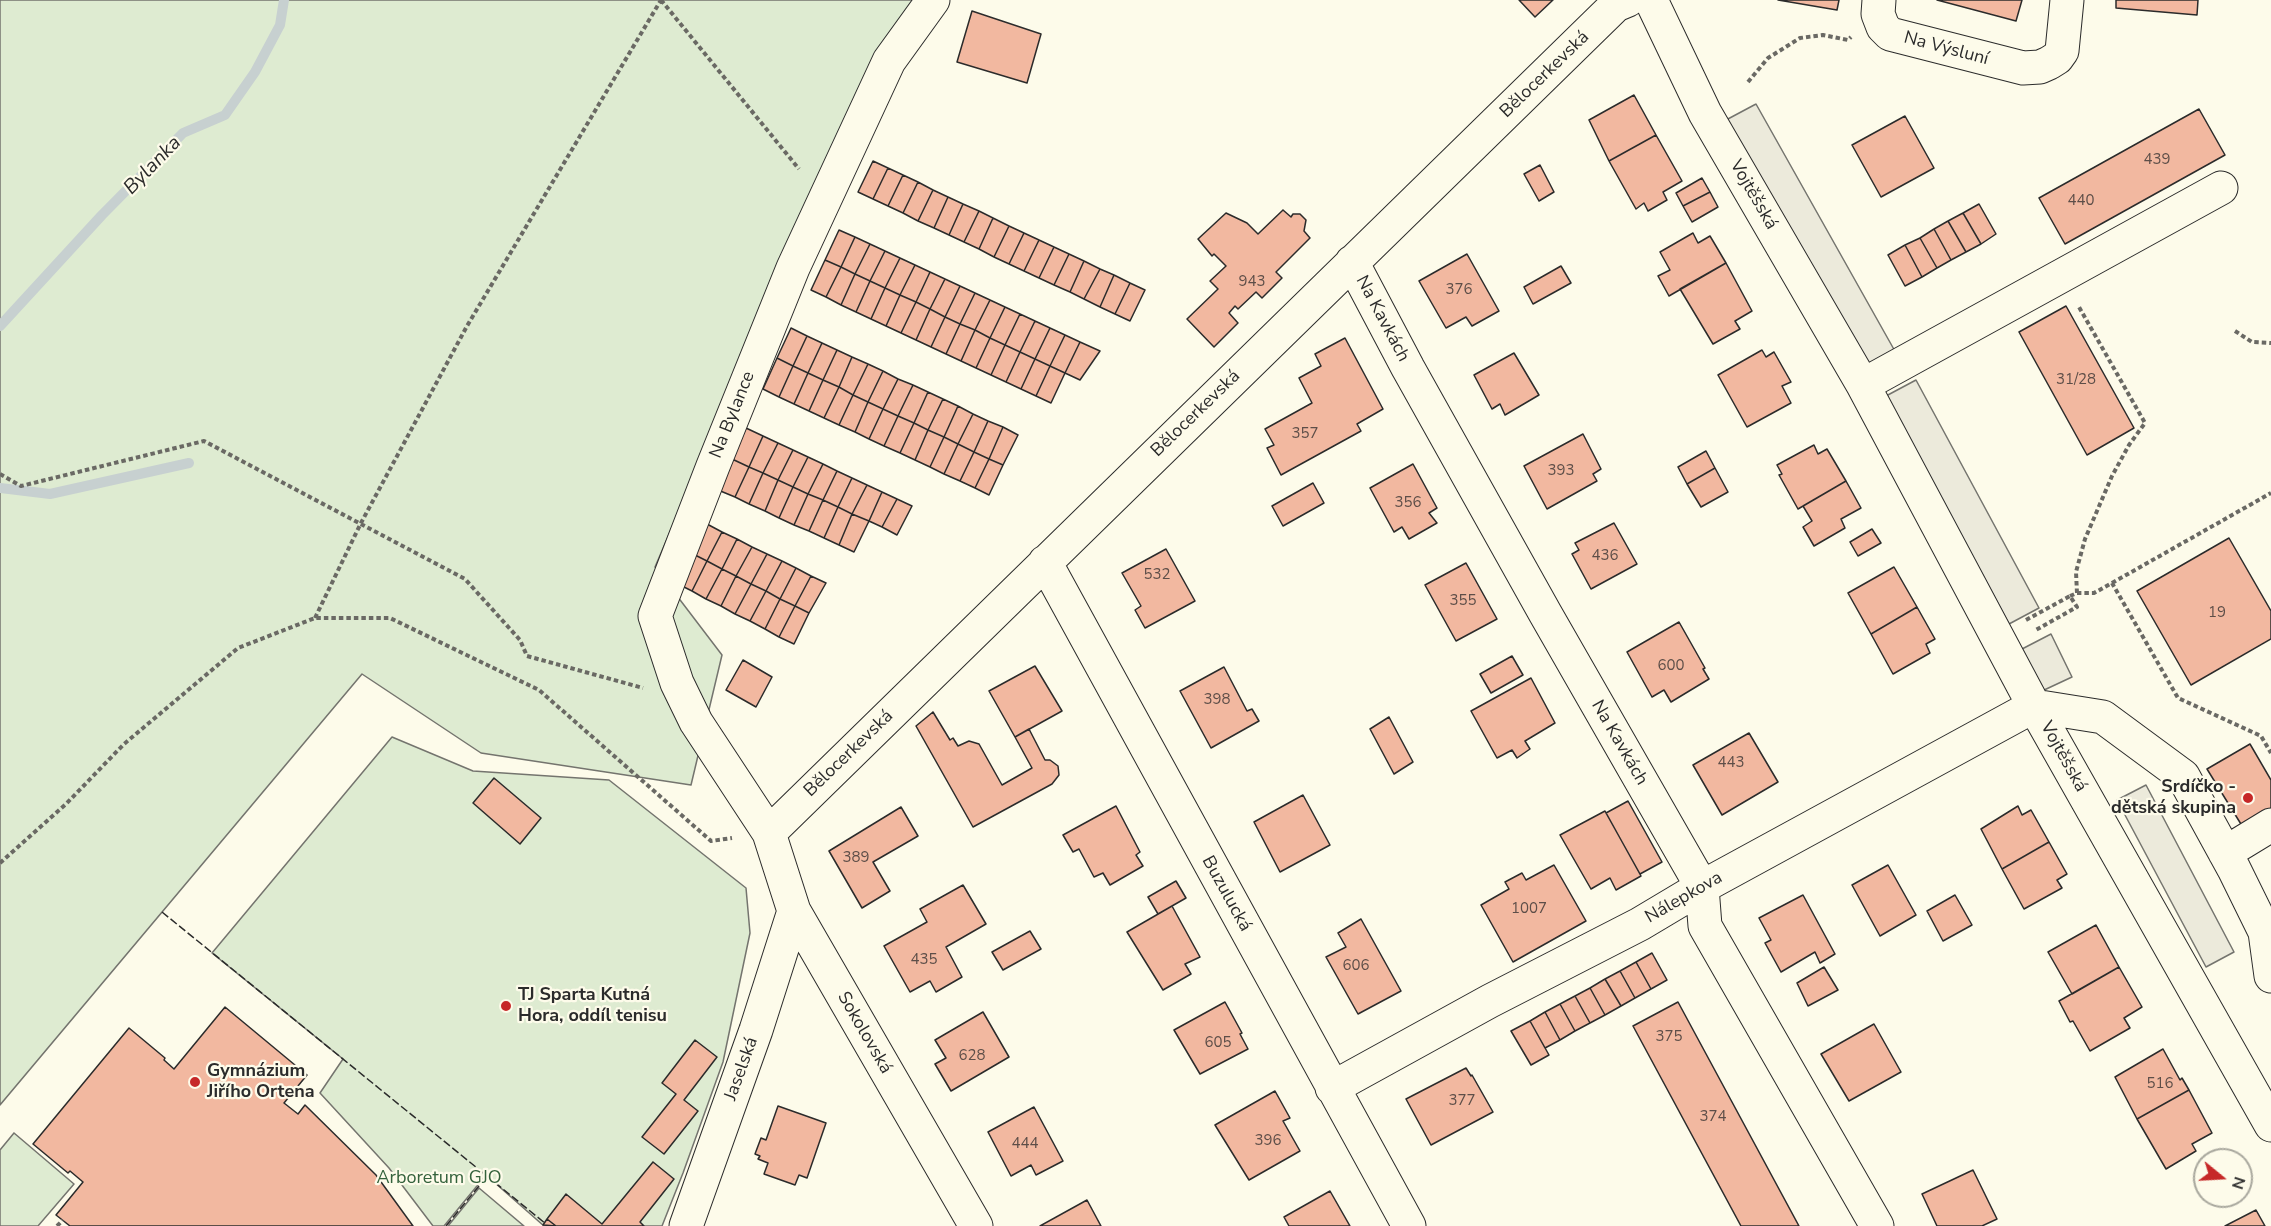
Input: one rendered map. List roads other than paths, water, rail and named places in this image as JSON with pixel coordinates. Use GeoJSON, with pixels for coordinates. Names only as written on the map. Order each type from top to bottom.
{"type":"FeatureCollection","features":[{"type":"Feature","properties":{"kind":"street","name":"Na Bylance"},"geometry":{"type":"LineString","coordinates":[[768,833],[696,722],[677,683],[655,616],[793,268],[889,61],[933,0]]}},
{"type":"Feature","properties":{"kind":"street","name":"Bělocerkevská"},"geometry":{"type":"LineString","coordinates":[[768,833],[1616,5],[1628,0]]}},
{"type":"Feature","properties":{"kind":"street","name":"Vojtěšská"},"geometry":{"type":"LineString","coordinates":[[1652,0],[1705,113],[1863,385],[2034,705],[2271,1125]]}},
{"type":"Feature","properties":{"kind":"street","name":"Na Výsluní"},"geometry":{"type":"LineString","coordinates":[[1879,7],[1883,27],[1890,34],[2023,68],[2040,67],[2057,58],[2062,51],[2067,0]]}},
{"type":"Feature","properties":{"kind":"street"},"geometry":{"type":"LineString","coordinates":[[1863,385],[2221,188]]}},
{"type":"Feature","properties":{"kind":"street","name":"Na Kavkách"},"geometry":{"type":"LineString","coordinates":[[1352,262],[1408,368],[1528,583],[1702,887],[1705,926],[1876,1226]]}},
{"type":"Feature","properties":{"kind":"street","name":"Buzulucká"},"geometry":{"type":"LineString","coordinates":[[1045,562],[1409,1226]]}},
{"type":"Feature","properties":{"kind":"street"},"geometry":{"type":"LineString","coordinates":[[2034,705],[2103,717],[2183,776],[2265,932],[2271,976]]}},
{"type":"Feature","properties":{"kind":"street","name":"Nálepkova"},"geometry":{"type":"LineString","coordinates":[[1332,1088],[1490,1001],[1640,924],[1702,887],[2034,705]]}},
{"type":"Feature","properties":{"kind":"street"},"geometry":{"type":"LineString","coordinates":[[2225,853],[2271,825]]}},
{"type":"Feature","properties":{"kind":"street","name":"Sokolovská"},"geometry":{"type":"LineString","coordinates":[[768,833],[794,911],[976,1226]]}},
{"type":"Feature","properties":{"kind":"street","name":"Jaselská"},"geometry":{"type":"LineString","coordinates":[[686,1226],[756,1030],[794,911]]}},
{"type":"Feature","properties":{"kind":"waterway","name":"Bylanka"},"geometry":{"type":"LineString","coordinates":[[0,326],[102,215],[183,133],[225,115],[255,72],[280,25],[284,0]]}},
{"type":"Feature","properties":{"kind":"waterway"},"geometry":{"type":"LineString","coordinates":[[0,488],[50,494],[189,463]]}},
{"type":"Feature","properties":{"kind":"place","name":"Srdíčko - dětská skupina"},"geometry":{"type":"Point","coordinates":[2248,798]}},
{"type":"Feature","properties":{"kind":"place","name":"TJ Sparta Kutná Hora, oddíl tenisu"},"geometry":{"type":"Point","coordinates":[506,1006]}},
{"type":"Feature","properties":{"kind":"place","name":"Gymnázium Jiřího Ortena"},"geometry":{"type":"Point","coordinates":[195,1082]}},
{"type":"Feature","properties":{"kind":"park label","name":"Arboretum GJO"},"geometry":{"type":"Point","coordinates":[439,1179]}}]}
